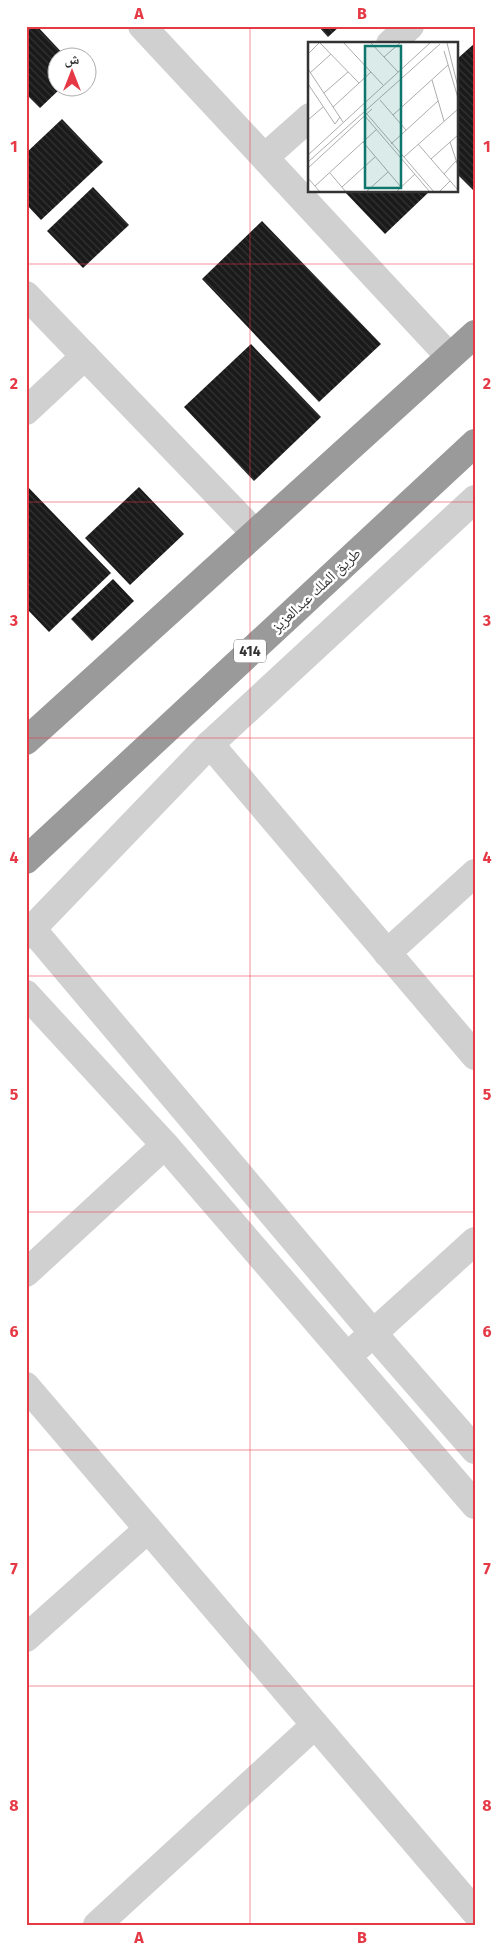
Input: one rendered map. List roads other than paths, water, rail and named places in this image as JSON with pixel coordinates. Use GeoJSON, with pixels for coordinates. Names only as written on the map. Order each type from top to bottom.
{"type":"FeatureCollection","features":[{"type":"Feature","properties":{"kind":"highway"},"geometry":{"type":"LineString","coordinates":[[26,741],[475,334]]}},
{"type":"Feature","properties":{"kind":"highway","name":"طريق الملك عبدالعزيز"},"geometry":{"type":"LineString","coordinates":[[26,860],[475,443]]}},
{"type":"Feature","properties":{"kind":"street"},"geometry":{"type":"LineString","coordinates":[[142,26],[449,356]]}},
{"type":"Feature","properties":{"kind":"street"},"geometry":{"type":"LineString","coordinates":[[392,42],[410,26]]}},
{"type":"Feature","properties":{"kind":"street"},"geometry":{"type":"LineString","coordinates":[[264,157],[308,119]]}},
{"type":"Feature","properties":{"kind":"street"},"geometry":{"type":"LineString","coordinates":[[26,295],[255,533]]}},
{"type":"Feature","properties":{"kind":"street"},"geometry":{"type":"LineString","coordinates":[[26,411],[85,356]]}},
{"type":"Feature","properties":{"kind":"street"},"geometry":{"type":"LineString","coordinates":[[475,499],[210,744],[29,931],[475,1450]]}},
{"type":"Feature","properties":{"kind":"street"},"geometry":{"type":"LineString","coordinates":[[210,744],[475,1056]]}},
{"type":"Feature","properties":{"kind":"street"},"geometry":{"type":"LineString","coordinates":[[387,953],[475,873]]}},
{"type":"Feature","properties":{"kind":"street"},"geometry":{"type":"LineString","coordinates":[[26,994],[165,1145],[475,1505]]}},
{"type":"Feature","properties":{"kind":"street"},"geometry":{"type":"LineString","coordinates":[[26,1272],[165,1145]]}},
{"type":"Feature","properties":{"kind":"street"},"geometry":{"type":"LineString","coordinates":[[347,1357],[475,1241]]}},
{"type":"Feature","properties":{"kind":"street"},"geometry":{"type":"LineString","coordinates":[[26,1386],[475,1912]]}},
{"type":"Feature","properties":{"kind":"street"},"geometry":{"type":"LineString","coordinates":[[26,1638],[148,1529]]}},
{"type":"Feature","properties":{"kind":"street"},"geometry":{"type":"LineString","coordinates":[[97,1925],[315,1725]]}}]}
